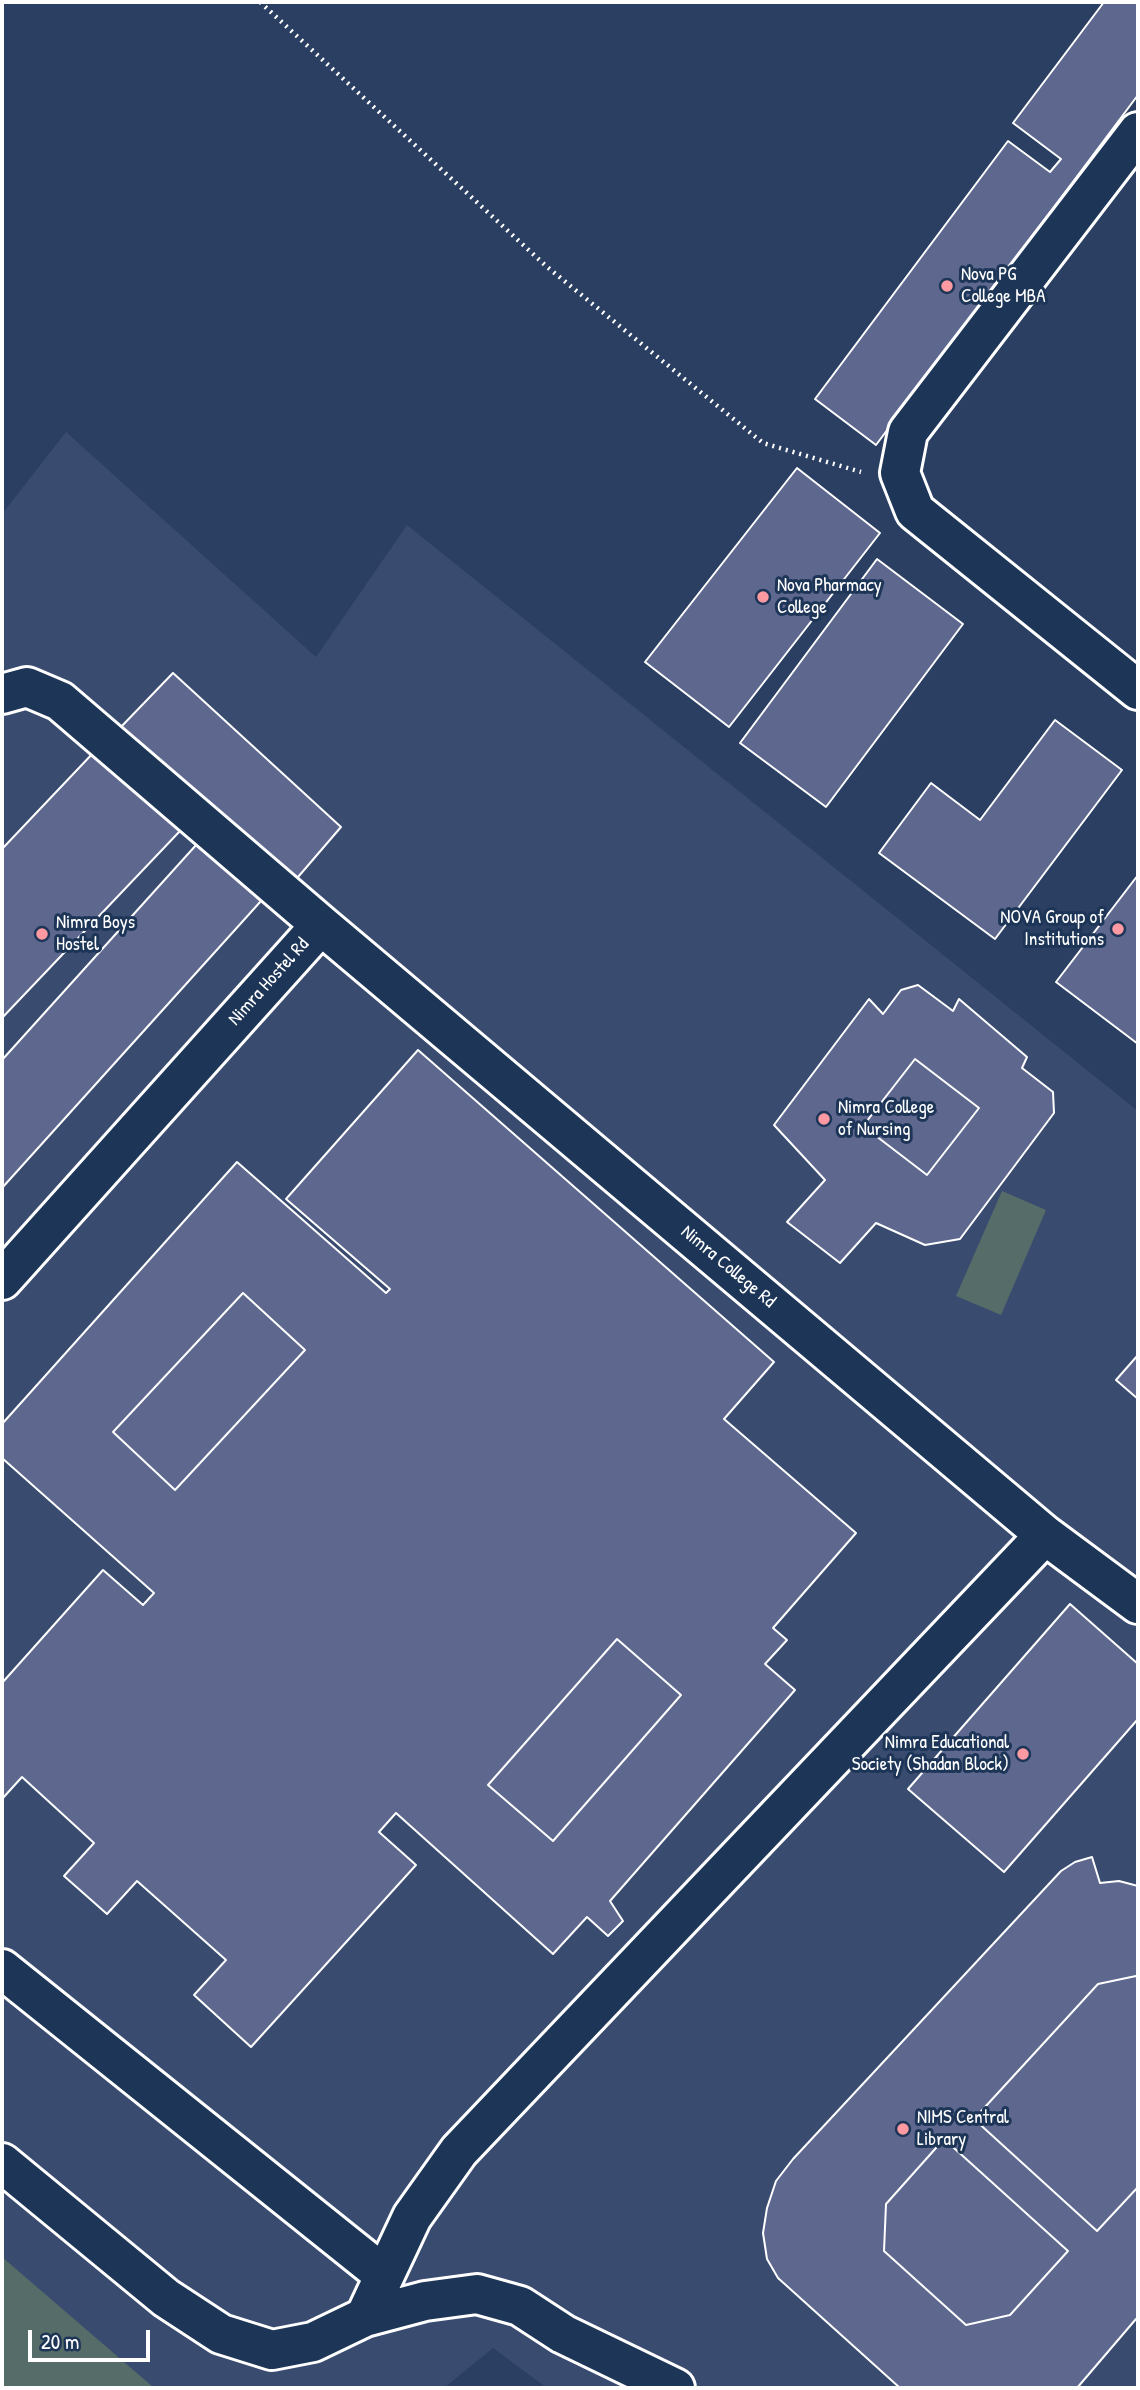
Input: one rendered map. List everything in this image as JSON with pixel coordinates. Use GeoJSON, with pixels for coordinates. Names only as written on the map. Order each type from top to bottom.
{"type":"FeatureCollection","features":[{"type":"Feature","properties":{"kind":"street"},"geometry":{"type":"LineString","coordinates":[[1138,132],[908,432],[901,473],[915,511],[1138,690]]}},
{"type":"Feature","properties":{"kind":"street","name":"Nimra Hostel Rd"},"geometry":{"type":"LineString","coordinates":[[2,694],[27,687],[60,701],[321,925],[2,1280]]}},
{"type":"Feature","properties":{"kind":"street","name":"Nimra College Rd"},"geometry":{"type":"LineString","coordinates":[[321,925],[1045,1535],[1138,1604]]}},
{"type":"Feature","properties":{"kind":"street"},"geometry":{"type":"LineString","coordinates":[[365,2317],[412,2217],[459,2151],[1045,1535]]}},
{"type":"Feature","properties":{"kind":"street"},"geometry":{"type":"LineString","coordinates":[[2,1969],[384,2275]]}},
{"type":"Feature","properties":{"kind":"street"},"geometry":{"type":"LineString","coordinates":[[2,2163],[166,2298],[221,2334],[272,2350],[313,2342],[365,2317],[425,2301],[477,2294],[520,2306],[563,2334],[675,2388]]}},
{"type":"Feature","properties":{"kind":"path"},"geometry":{"type":"LineString","coordinates":[[260,2],[546,266],[763,443],[905,485]]}},
{"type":"Feature","properties":{"kind":"shaded area"},"geometry":{"type":"Polygon","coordinates":[[[66,432],[316,657],[407,525],[1138,1111],[1138,2388],[547,2388],[493,2348],[444,2388],[2,2388],[2,514],[66,432]]]}},
{"type":"Feature","properties":{"kind":"green space"},"geometry":{"type":"Polygon","coordinates":[[[1002,1191],[1046,1210],[1001,1315],[956,1296],[1002,1191]]]}},
{"type":"Feature","properties":{"kind":"green space"},"geometry":{"type":"Polygon","coordinates":[[[2,2257],[153,2387],[2,2388],[2,2257]]]}},
{"type":"Feature","properties":{"kind":"building","name":"Nova PG College MBA"},"geometry":{"type":"Polygon","coordinates":[[[1104,2],[1138,2],[1138,95],[876,445],[815,399],[1008,141],[1050,172],[1061,159],[1013,123],[1104,2]]]}},
{"type":"Feature","properties":{"kind":"building","name":"Nova Pharmacy College"},"geometry":{"type":"Polygon","coordinates":[[[797,468],[880,533],[729,727],[645,662],[797,468]]]}},
{"type":"Feature","properties":{"kind":"building"},"geometry":{"type":"Polygon","coordinates":[[[877,559],[963,624],[826,807],[740,743],[877,559]]]}},
{"type":"Feature","properties":{"kind":"building"},"geometry":{"type":"Polygon","coordinates":[[[173,673],[341,827],[286,891],[118,730],[173,673]]]}},
{"type":"Feature","properties":{"kind":"building"},"geometry":{"type":"Polygon","coordinates":[[[1055,720],[1122,770],[995,939],[879,853],[931,783],[980,820],[1055,720]]]}},
{"type":"Feature","properties":{"kind":"building","name":"Nimra Boys Hostel"},"geometry":{"type":"Polygon","coordinates":[[[95,751],[180,831],[2,1018],[2,849],[95,751]]]}},
{"type":"Feature","properties":{"kind":"building"},"geometry":{"type":"Polygon","coordinates":[[[197,844],[261,901],[2,1188],[2,1060],[197,844]]]}},
{"type":"Feature","properties":{"kind":"building","name":"NOVA Group of Institutions"},"geometry":{"type":"Polygon","coordinates":[[[1138,875],[1138,1044],[1056,982],[1138,875]]]}},
{"type":"Feature","properties":{"kind":"building","name":"Nimra College of Nursing"},"geometry":{"type":"Polygon","coordinates":[[[918,985],[953,1011],[959,999],[1027,1057],[1022,1068],[1053,1092],[1054,1113],[960,1239],[925,1245],[876,1223],[840,1263],[787,1222],[825,1180],[774,1125],[869,999],[883,1014],[901,990],[918,985]],[[915,1059],[863,1126],[927,1175],[979,1108],[915,1059]]]}},
{"type":"Feature","properties":{"kind":"building"},"geometry":{"type":"Polygon","coordinates":[[[418,1050],[774,1362],[724,1419],[856,1533],[773,1628],[787,1640],[765,1664],[795,1690],[610,1901],[623,1921],[608,1936],[587,1917],[553,1954],[396,1813],[379,1832],[416,1865],[251,2047],[194,1995],[226,1960],[137,1881],[107,1914],[64,1876],[94,1843],[22,1777],[2,1799],[2,1683],[103,1570],[143,1605],[154,1593],[2,1458],[2,1424],[237,1162],[386,1293],[390,1289],[286,1199],[418,1050]],[[243,1293],[113,1432],[175,1490],[305,1350],[243,1293]],[[617,1639],[488,1785],[553,1841],[681,1695],[617,1639]]]}},
{"type":"Feature","properties":{"kind":"building"},"geometry":{"type":"Polygon","coordinates":[[[915,1059],[979,1108],[927,1175],[863,1126],[915,1059]]]}},
{"type":"Feature","properties":{"kind":"building"},"geometry":{"type":"Polygon","coordinates":[[[243,1293],[305,1350],[175,1490],[113,1432],[243,1293]]]}},
{"type":"Feature","properties":{"kind":"building"},"geometry":{"type":"Polygon","coordinates":[[[1138,1355],[1138,1399],[1116,1380],[1138,1355]]]}},
{"type":"Feature","properties":{"kind":"building","name":"Nimra Educational Society (Shadan Block)"},"geometry":{"type":"Polygon","coordinates":[[[1070,1604],[1138,1664],[1138,1719],[1004,1872],[908,1789],[1070,1604]]]}},
{"type":"Feature","properties":{"kind":"building"},"geometry":{"type":"Polygon","coordinates":[[[617,1639],[681,1695],[553,1841],[488,1785],[617,1639]]]}},
{"type":"Feature","properties":{"kind":"building","name":"NIMS Central Library"},"geometry":{"type":"Polygon","coordinates":[[[1092,1857],[1100,1883],[1119,1881],[1138,1886],[1138,1978],[1136,1976],[1098,1984],[974,2119],[1097,2231],[1138,2187],[1138,2320],[1136,2319],[1077,2388],[900,2388],[778,2278],[767,2259],[763,2233],[767,2208],[776,2181],[793,2159],[1061,1871],[1075,1862],[1092,1857]],[[944,2139],[886,2204],[884,2251],[966,2325],[1010,2315],[1068,2251],[944,2139]]]}},
{"type":"Feature","properties":{"kind":"building"},"geometry":{"type":"Polygon","coordinates":[[[1136,1976],[1138,2187],[1097,2231],[974,2119],[1098,1984],[1136,1976]]]}},
{"type":"Feature","properties":{"kind":"building"},"geometry":{"type":"Polygon","coordinates":[[[944,2139],[1068,2251],[1010,2315],[966,2325],[884,2251],[886,2204],[944,2139]]]}},
{"type":"Feature","properties":{"kind":"place","name":"Nova PG College MBA"},"geometry":{"type":"Point","coordinates":[947,286]}},
{"type":"Feature","properties":{"kind":"place","name":"Nova Pharmacy College"},"geometry":{"type":"Point","coordinates":[763,597]}},
{"type":"Feature","properties":{"kind":"place","name":"NOVA Group of Institutions"},"geometry":{"type":"Point","coordinates":[1118,929]}},
{"type":"Feature","properties":{"kind":"place","name":"Nimra Boys Hostel"},"geometry":{"type":"Point","coordinates":[42,934]}},
{"type":"Feature","properties":{"kind":"place","name":"Nimra College of Nursing"},"geometry":{"type":"Point","coordinates":[824,1119]}},
{"type":"Feature","properties":{"kind":"place","name":"Nimra Educational Society (Shadan Block)"},"geometry":{"type":"Point","coordinates":[1023,1754]}},
{"type":"Feature","properties":{"kind":"place","name":"NIMS Central Library"},"geometry":{"type":"Point","coordinates":[903,2129]}}]}
